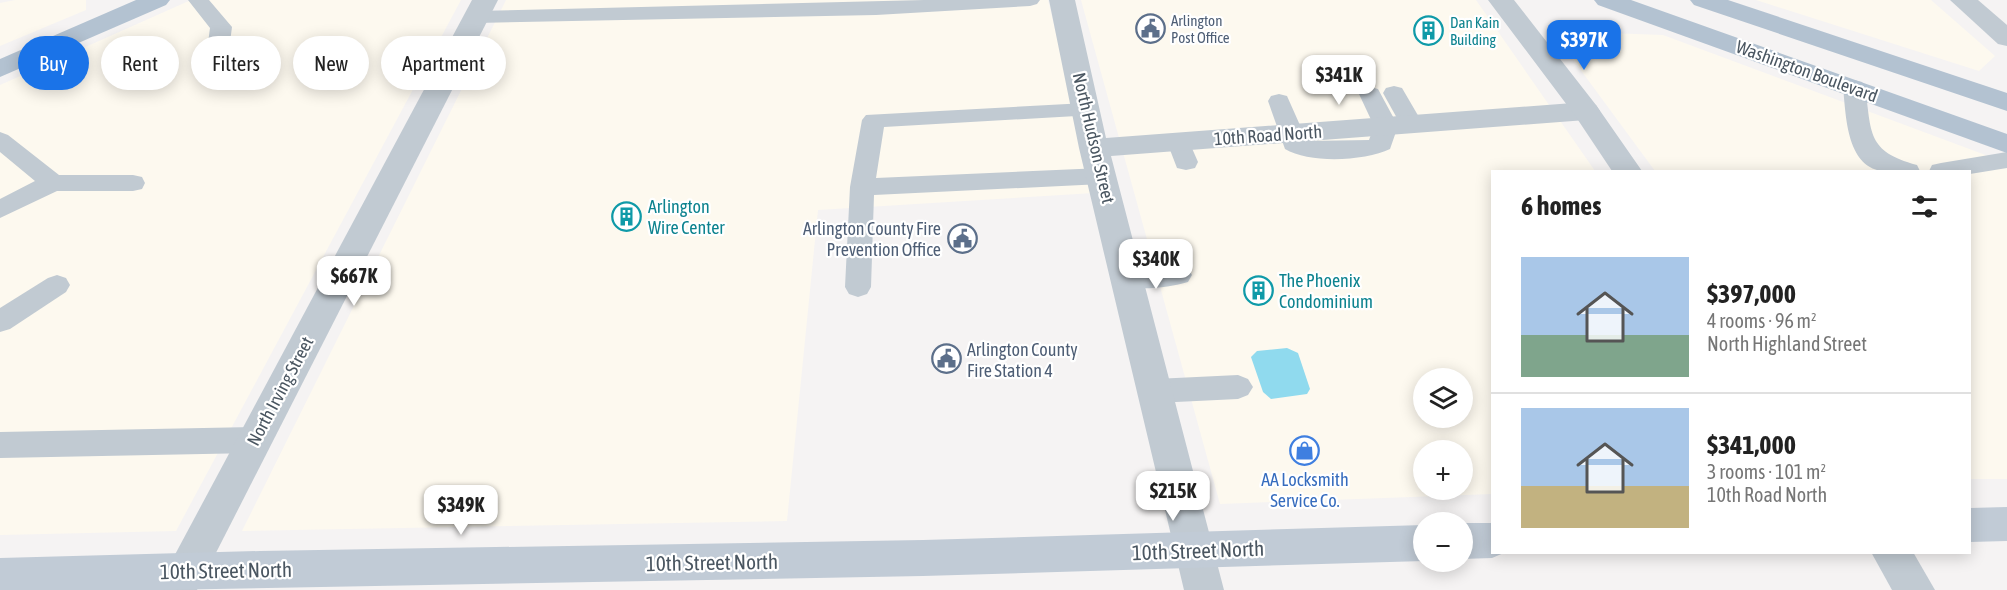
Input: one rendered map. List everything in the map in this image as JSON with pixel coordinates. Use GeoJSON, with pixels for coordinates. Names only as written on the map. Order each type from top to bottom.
{"type":"FeatureCollection","features":[{"type":"Feature","properties":{"kind":"main road"},"geometry":{"type":"LineString","coordinates":[[0,69],[157,0]]}},
{"type":"Feature","properties":{"kind":"main road","name":"Washington Boulevard"},"geometry":{"type":"LineString","coordinates":[[1607,0],[1854,87],[2007,144]]}},
{"type":"Feature","properties":{"kind":"main road","name":"Washington Boulevard"},"geometry":{"type":"LineString","coordinates":[[1704,0],[2007,102]]}},
{"type":"Feature","properties":{"kind":"main road"},"geometry":{"type":"LineString","coordinates":[[1971,525],[2007,524]]}},
{"type":"Feature","properties":{"kind":"main road"},"geometry":{"type":"LineString","coordinates":[[1473,541],[1491,540]]}},
{"type":"Feature","properties":{"kind":"main road","name":"10th Street North"},"geometry":{"type":"LineString","coordinates":[[0,576],[180,580],[1413,543]]}},
{"type":"Feature","properties":{"kind":"street","name":"North Hudson Street"},"geometry":{"type":"LineString","coordinates":[[1062,0],[1098,162],[1204,590]]}},
{"type":"Feature","properties":{"kind":"street"},"geometry":{"type":"LineString","coordinates":[[1501,0],[1586,111],[1626,170]]}},
{"type":"Feature","properties":{"kind":"street"},"geometry":{"type":"LineString","coordinates":[[1963,0],[2007,38]]}},
{"type":"Feature","properties":{"kind":"street","name":"North Irving Street"},"geometry":{"type":"LineString","coordinates":[[180,580],[480,9]]}},
{"type":"Feature","properties":{"kind":"street","name":"10th Road North"},"geometry":{"type":"LineString","coordinates":[[1098,162],[1292,133],[1586,111]]}},
{"type":"Feature","properties":{"kind":"street"},"geometry":{"type":"LineString","coordinates":[[1892,554],[1915,590]]}},
{"type":"Feature","properties":{"kind":"lane"},"geometry":{"type":"LineString","coordinates":[[198,0],[221,27],[220,36]]}},
{"type":"Feature","properties":{"kind":"lane"},"geometry":{"type":"LineString","coordinates":[[480,9],[876,9],[1030,0]]}},
{"type":"Feature","properties":{"kind":"lane"},"geometry":{"type":"LineString","coordinates":[[1854,87],[1859,138],[1871,155],[1889,167],[1903,170]]}},
{"type":"Feature","properties":{"kind":"lane"},"geometry":{"type":"LineString","coordinates":[[1394,93],[1399,125]]}},
{"type":"Feature","properties":{"kind":"lane"},"geometry":{"type":"LineString","coordinates":[[1370,94],[1399,125]]}},
{"type":"Feature","properties":{"kind":"lane"},"geometry":{"type":"LineString","coordinates":[[1279,101],[1292,133]]}},
{"type":"Feature","properties":{"kind":"lane"},"geometry":{"type":"LineString","coordinates":[[858,287],[862,187],[874,120],[1086,110]]}},
{"type":"Feature","properties":{"kind":"lane"},"geometry":{"type":"LineString","coordinates":[[0,140],[9,160],[52,183]]}},
{"type":"Feature","properties":{"kind":"lane"},"geometry":{"type":"LineString","coordinates":[[1947,170],[2007,160]]}},
{"type":"Feature","properties":{"kind":"lane"},"geometry":{"type":"LineString","coordinates":[[862,187],[1098,162]]}},
{"type":"Feature","properties":{"kind":"lane"},"geometry":{"type":"LineString","coordinates":[[0,209],[52,183],[133,183]]}},
{"type":"Feature","properties":{"kind":"lane"},"geometry":{"type":"LineString","coordinates":[[1127,278],[1179,275]]}},
{"type":"Feature","properties":{"kind":"lane"},"geometry":{"type":"LineString","coordinates":[[0,322],[57,285]]}},
{"type":"Feature","properties":{"kind":"lane"},"geometry":{"type":"LineString","coordinates":[[1155,391],[1238,387]]}},
{"type":"Feature","properties":{"kind":"lane"},"geometry":{"type":"LineString","coordinates":[[0,445],[254,440]]}},
{"type":"Feature","properties":{"kind":"shaded area"},"geometry":{"type":"Polygon","coordinates":[[[15,0],[86,0],[86,10],[24,36],[18,36],[18,38],[0,46],[0,3],[15,0]]]}},
{"type":"Feature","properties":{"kind":"shaded area"},"geometry":{"type":"Polygon","coordinates":[[[191,0],[461,0],[442,36],[381,36],[381,90],[413,90],[176,531],[0,535],[0,85],[18,77],[18,90],[89,90],[89,45],[101,40],[101,90],[179,90],[179,36],[110,36],[191,0]]]}},
{"type":"Feature","properties":{"kind":"shaded area"},"geometry":{"type":"Polygon","coordinates":[[[506,0],[1048,0],[1094,193],[818,210],[787,521],[242,531],[461,90],[506,90],[506,36],[488,36],[506,0]]]}},
{"type":"Feature","properties":{"kind":"shaded area"},"geometry":{"type":"Polygon","coordinates":[[[1081,0],[1476,0],[1594,170],[1491,170],[1491,494],[1473,495],[1473,440],[1413,440],[1413,497],[1220,504],[1081,0]]]}},
{"type":"Feature","properties":{"kind":"shaded area"},"geometry":{"type":"Polygon","coordinates":[[[1756,0],[1931,0],[1995,56],[1979,71],[1756,0]]]}},
{"type":"Feature","properties":{"kind":"shaded area"},"geometry":{"type":"Polygon","coordinates":[[[1552,31],[1663,35],[2007,163],[2007,479],[1971,479],[1971,170],[1654,170],[1552,31]]]}},
{"type":"Feature","properties":{"kind":"water"},"geometry":{"type":"Polygon","coordinates":[[[1287,348],[1298,353],[1310,389],[1307,394],[1271,399],[1263,392],[1251,357],[1257,351],[1287,348]]]}},
{"type":"Feature","properties":{"kind":"place","name":"Arlington Post Office"},"geometry":{"type":"Point","coordinates":[1150,29]}},
{"type":"Feature","properties":{"kind":"place","name":"Dan Kain Building"},"geometry":{"type":"Point","coordinates":[1429,31]}},
{"type":"Feature","properties":{"kind":"place","name":"Arlington Wire Center"},"geometry":{"type":"Point","coordinates":[627,216]}},
{"type":"Feature","properties":{"kind":"place","name":"Arlington County Fire Prevention Office"},"geometry":{"type":"Point","coordinates":[962,238]}},
{"type":"Feature","properties":{"kind":"place","name":"The Phoenix Condominium"},"geometry":{"type":"Point","coordinates":[1258,290]}},
{"type":"Feature","properties":{"kind":"place","name":"Arlington County Fire Station 4"},"geometry":{"type":"Point","coordinates":[946,359]}},
{"type":"Feature","properties":{"kind":"place","name":"AA Locksmith Service Co."},"geometry":{"type":"Point","coordinates":[1305,450]}}]}
